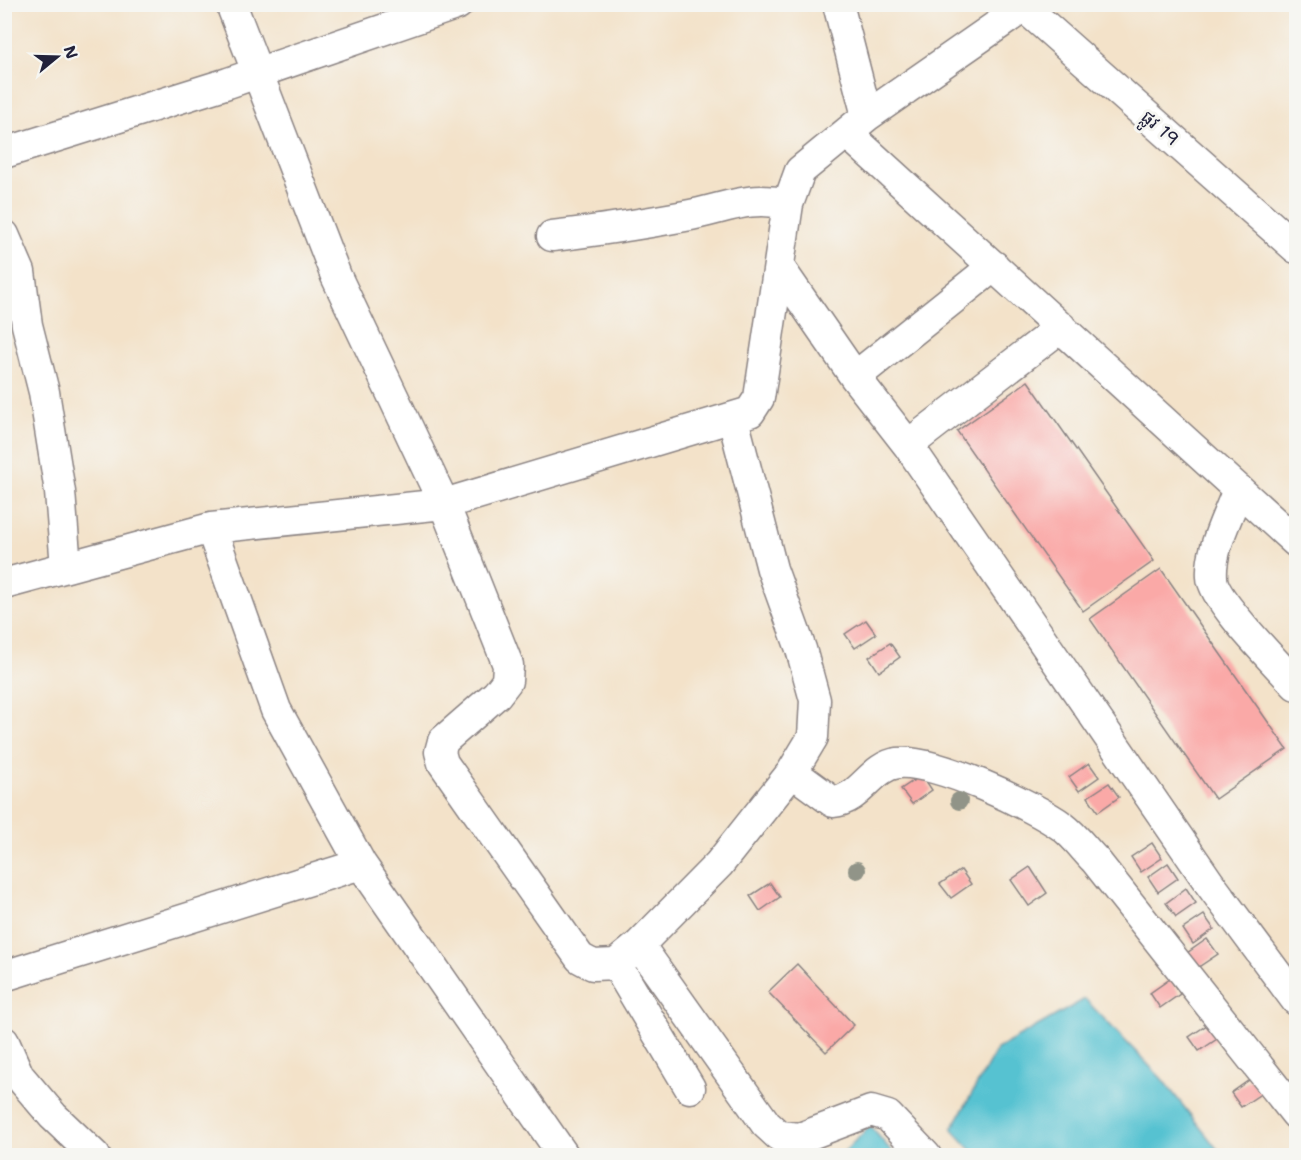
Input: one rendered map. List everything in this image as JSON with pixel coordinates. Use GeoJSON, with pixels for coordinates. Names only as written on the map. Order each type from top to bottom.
{"type":"FeatureCollection","features":[{"type":"Feature","properties":{"kind":"street"},"geometry":{"type":"LineString","coordinates":[[231,4],[336,276],[444,504],[508,665],[507,681],[497,694],[443,741],[440,752],[443,762],[580,958],[593,965],[616,964],[639,945],[719,864],[792,772],[813,737],[815,700],[801,649],[772,570],[733,418]]}},
{"type":"Feature","properties":{"kind":"street"},"geometry":{"type":"LineString","coordinates":[[4,153],[458,4]]}},
{"type":"Feature","properties":{"kind":"street"},"geometry":{"type":"LineString","coordinates":[[838,4],[857,125],[994,266],[1296,542]]}},
{"type":"Feature","properties":{"kind":"street"},"geometry":{"type":"LineString","coordinates":[[4,584],[211,528],[444,504],[750,412],[759,398],[788,204],[800,171],[857,125],[1026,6]]}},
{"type":"Feature","properties":{"kind":"street","name":"ផ្លូវ 19"},"geometry":{"type":"LineString","coordinates":[[1026,6],[1296,248]]}},
{"type":"Feature","properties":{"kind":"street"},"geometry":{"type":"LineString","coordinates":[[552,236],[614,229],[722,209],[743,201],[764,199],[788,204]]}},
{"type":"Feature","properties":{"kind":"street"},"geometry":{"type":"LineString","coordinates":[[4,235],[20,272],[27,325],[44,392],[60,492],[66,567]]}},
{"type":"Feature","properties":{"kind":"street"},"geometry":{"type":"LineString","coordinates":[[855,377],[994,266]]}},
{"type":"Feature","properties":{"kind":"street"},"geometry":{"type":"LineString","coordinates":[[779,267],[855,377],[908,445],[1210,884],[1296,1000]]}},
{"type":"Feature","properties":{"kind":"street"},"geometry":{"type":"LineString","coordinates":[[908,445],[1061,327]]}},
{"type":"Feature","properties":{"kind":"street"},"geometry":{"type":"LineString","coordinates":[[1238,489],[1214,558],[1211,579],[1220,599],[1296,685]]}},
{"type":"Feature","properties":{"kind":"street"},"geometry":{"type":"LineString","coordinates":[[211,528],[276,710],[361,864],[564,1155]]}},
{"type":"Feature","properties":{"kind":"street"},"geometry":{"type":"LineString","coordinates":[[792,772],[833,802],[845,801],[885,768],[898,763],[924,767],[951,774],[1026,803],[1065,828],[1095,860],[1296,1114]]}},
{"type":"Feature","properties":{"kind":"street"},"geometry":{"type":"LineString","coordinates":[[4,976],[361,864]]}},
{"type":"Feature","properties":{"kind":"street"},"geometry":{"type":"LineString","coordinates":[[639,945],[766,1125],[779,1136],[800,1138],[871,1111],[888,1116],[926,1155]]}},
{"type":"Feature","properties":{"kind":"street"},"geometry":{"type":"LineString","coordinates":[[616,964],[690,1088]]}},
{"type":"Feature","properties":{"kind":"street"},"geometry":{"type":"LineString","coordinates":[[4,1041],[19,1076],[53,1116],[95,1155]]}},
{"type":"Feature","properties":{"kind":"water"},"geometry":{"type":"Polygon","coordinates":[[[1085,999],[1162,1079],[1222,1155],[976,1155],[952,1129],[997,1049],[1085,999]]]}},
{"type":"Feature","properties":{"kind":"water"},"geometry":{"type":"Polygon","coordinates":[[[870,1126],[895,1155],[840,1156],[870,1126]]]}},
{"type":"Feature","properties":{"kind":"building"},"geometry":{"type":"Polygon","coordinates":[[[1028,381],[1154,561],[1083,611],[957,431],[1028,381]]]}},
{"type":"Feature","properties":{"kind":"building"},"geometry":{"type":"Polygon","coordinates":[[[1161,569],[1287,749],[1215,799],[1090,619],[1161,569]]]}},
{"type":"Feature","properties":{"kind":"building"},"geometry":{"type":"Polygon","coordinates":[[[866,620],[876,634],[855,648],[845,634],[866,620]]]}},
{"type":"Feature","properties":{"kind":"building"},"geometry":{"type":"Polygon","coordinates":[[[890,643],[900,657],[879,672],[869,657],[890,643]]]}},
{"type":"Feature","properties":{"kind":"building"},"geometry":{"type":"Polygon","coordinates":[[[1089,763],[1099,777],[1079,791],[1069,777],[1089,763]]]}},
{"type":"Feature","properties":{"kind":"building"},"geometry":{"type":"Polygon","coordinates":[[[922,775],[932,790],[912,804],[901,789],[922,775]]]}},
{"type":"Feature","properties":{"kind":"building"},"geometry":{"type":"Polygon","coordinates":[[[1109,783],[1119,797],[1098,812],[1088,797],[1109,783]]]}},
{"type":"Feature","properties":{"kind":"building"},"geometry":{"type":"Polygon","coordinates":[[[1152,843],[1162,858],[1141,872],[1131,857],[1152,843]]]}},
{"type":"Feature","properties":{"kind":"building"},"geometry":{"type":"Polygon","coordinates":[[[1168,863],[1178,878],[1158,892],[1148,877],[1168,863]]]}},
{"type":"Feature","properties":{"kind":"building"},"geometry":{"type":"Polygon","coordinates":[[[1030,867],[1047,893],[1029,906],[1011,880],[1030,867]]]}},
{"type":"Feature","properties":{"kind":"building"},"geometry":{"type":"Polygon","coordinates":[[[961,870],[971,884],[951,898],[940,884],[961,870]]]}},
{"type":"Feature","properties":{"kind":"building"},"geometry":{"type":"Polygon","coordinates":[[[770,883],[780,897],[760,911],[750,896],[770,883]]]}},
{"type":"Feature","properties":{"kind":"building"},"geometry":{"type":"Polygon","coordinates":[[[1186,888],[1196,903],[1176,917],[1166,903],[1186,888]]]}},
{"type":"Feature","properties":{"kind":"building"},"geometry":{"type":"Polygon","coordinates":[[[1204,915],[1214,929],[1193,944],[1183,929],[1204,915]]]}},
{"type":"Feature","properties":{"kind":"building"},"geometry":{"type":"Polygon","coordinates":[[[1207,939],[1218,954],[1197,968],[1187,953],[1207,939]]]}},
{"type":"Feature","properties":{"kind":"building"},"geometry":{"type":"Polygon","coordinates":[[[797,964],[854,1025],[826,1052],[768,992],[797,964]]]}},
{"type":"Feature","properties":{"kind":"building"},"geometry":{"type":"Polygon","coordinates":[[[1170,979],[1180,994],[1160,1008],[1150,993],[1170,979]]]}},
{"type":"Feature","properties":{"kind":"building"},"geometry":{"type":"Polygon","coordinates":[[[1210,1023],[1220,1037],[1199,1051],[1189,1037],[1210,1023]]]}},
{"type":"Feature","properties":{"kind":"building"},"geometry":{"type":"Polygon","coordinates":[[[1252,1078],[1262,1093],[1241,1107],[1231,1093],[1252,1078]]]}}]}
